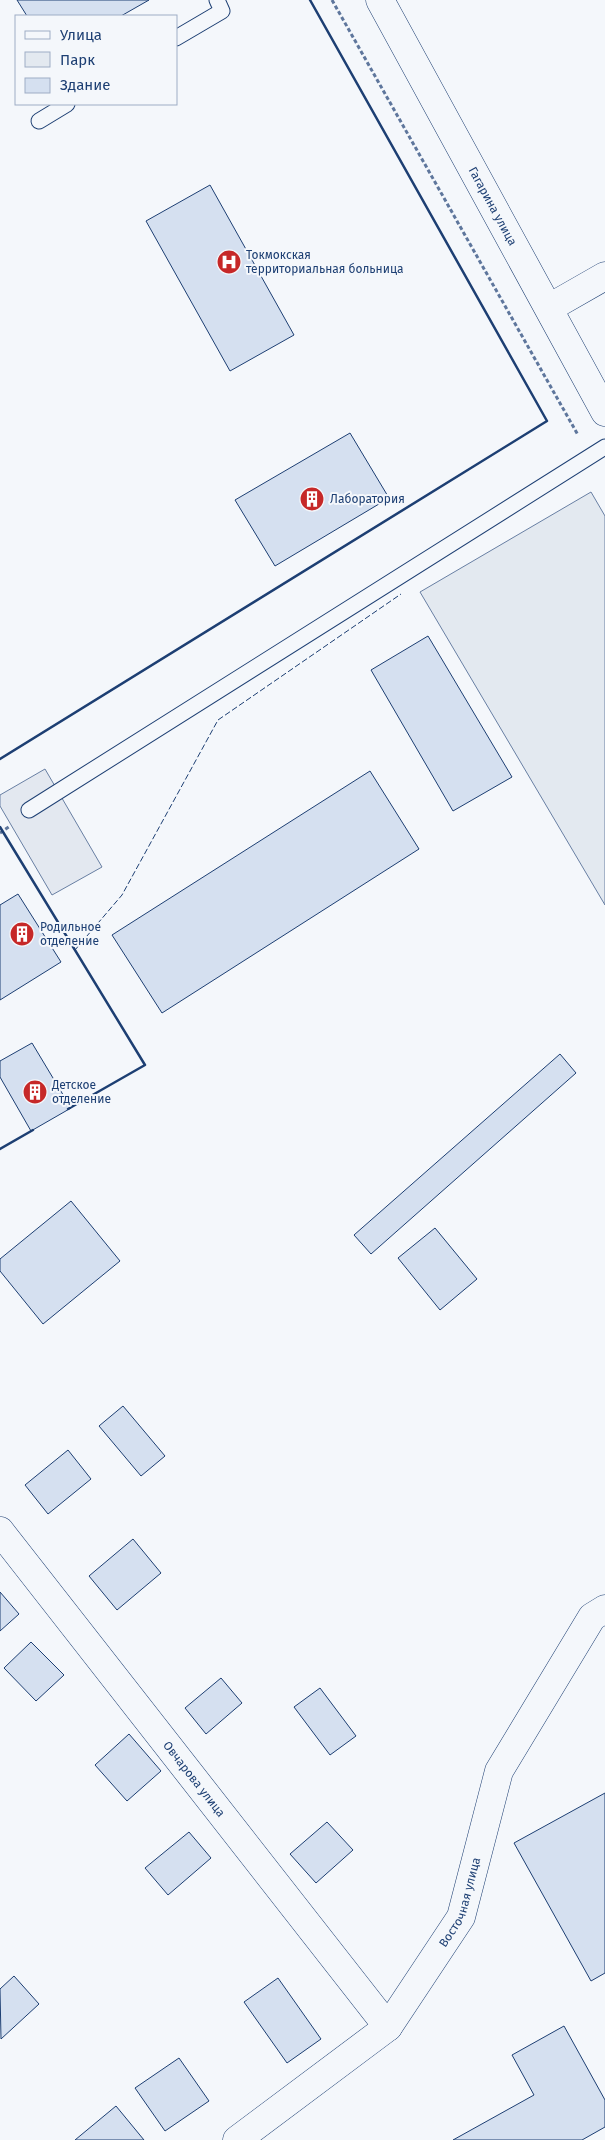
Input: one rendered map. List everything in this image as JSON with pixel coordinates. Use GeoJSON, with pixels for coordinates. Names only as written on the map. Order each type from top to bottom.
{"type":"FeatureCollection","features":[{"type":"Feature","properties":{"kind":"street","name":"Гагарина улица"},"geometry":{"type":"LineString","coordinates":[[380,0],[605,412]]}},
{"type":"Feature","properties":{"kind":"street"},"geometry":{"type":"LineString","coordinates":[[549,308],[605,276]]}},
{"type":"Feature","properties":{"kind":"street","name":"Овчарова улица"},"geometry":{"type":"LineString","coordinates":[[0,1531],[388,2027]]}},
{"type":"Feature","properties":{"kind":"street","name":"Восточная улица"},"geometry":{"type":"LineString","coordinates":[[237,2140],[388,2027],[461,1917],[499,1771],[592,1616],[605,1609]]}},
{"type":"Feature","properties":{"kind":"lane"},"geometry":{"type":"LineString","coordinates":[[178,37],[222,10],[216,0]]}},
{"type":"Feature","properties":{"kind":"lane"},"geometry":{"type":"LineString","coordinates":[[39,121],[65,105]]}},
{"type":"Feature","properties":{"kind":"lane"},"geometry":{"type":"LineString","coordinates":[[29,810],[605,447]]}},
{"type":"Feature","properties":{"kind":"path"},"geometry":{"type":"LineString","coordinates":[[332,0],[590,456]]}},
{"type":"Feature","properties":{"kind":"green space"},"geometry":{"type":"Polygon","coordinates":[[[591,492],[605,516],[605,905],[420,592],[591,492]]]}},
{"type":"Feature","properties":{"kind":"shaded area"},"geometry":{"type":"Polygon","coordinates":[[[45,769],[102,867],[52,895],[0,806],[0,795],[45,769]]]}},
{"type":"Feature","properties":{"kind":"building"},"geometry":{"type":"Polygon","coordinates":[[[17,0],[149,0],[123,15],[26,15],[17,0]]]}},
{"type":"Feature","properties":{"kind":"building"},"geometry":{"type":"Polygon","coordinates":[[[210,185],[294,335],[230,371],[146,221],[210,185]]]}},
{"type":"Feature","properties":{"kind":"building","name":"Лаборатория"},"geometry":{"type":"Polygon","coordinates":[[[350,433],[389,498],[275,566],[235,500],[350,433]]]}},
{"type":"Feature","properties":{"kind":"building"},"geometry":{"type":"Polygon","coordinates":[[[428,636],[512,777],[453,811],[371,670],[428,636]]]}},
{"type":"Feature","properties":{"kind":"building"},"geometry":{"type":"Polygon","coordinates":[[[370,771],[419,849],[162,1013],[112,935],[370,771]]]}},
{"type":"Feature","properties":{"kind":"building","name":"Родильное отделение"},"geometry":{"type":"Polygon","coordinates":[[[18,894],[61,962],[0,1000],[0,905],[18,894]]]}},
{"type":"Feature","properties":{"kind":"building","name":"Детское отделение"},"geometry":{"type":"Polygon","coordinates":[[[32,1043],[71,1108],[31,1131],[0,1077],[0,1061],[32,1043]]]}},
{"type":"Feature","properties":{"kind":"building"},"geometry":{"type":"Polygon","coordinates":[[[560,1054],[576,1073],[371,1254],[354,1235],[560,1054]]]}},
{"type":"Feature","properties":{"kind":"building"},"geometry":{"type":"Polygon","coordinates":[[[71,1201],[120,1261],[43,1324],[0,1271],[0,1259],[71,1201]]]}},
{"type":"Feature","properties":{"kind":"building"},"geometry":{"type":"Polygon","coordinates":[[[435,1228],[477,1279],[440,1310],[398,1258],[435,1228]]]}},
{"type":"Feature","properties":{"kind":"building"},"geometry":{"type":"Polygon","coordinates":[[[123,1406],[165,1456],[141,1476],[99,1426],[123,1406]]]}},
{"type":"Feature","properties":{"kind":"building"},"geometry":{"type":"Polygon","coordinates":[[[68,1450],[91,1479],[48,1514],[25,1485],[68,1450]]]}},
{"type":"Feature","properties":{"kind":"building"},"geometry":{"type":"Polygon","coordinates":[[[133,1539],[161,1573],[117,1610],[89,1576],[133,1539]]]}},
{"type":"Feature","properties":{"kind":"building"},"geometry":{"type":"Polygon","coordinates":[[[0,1592],[19,1614],[0,1631],[0,1592]]]}},
{"type":"Feature","properties":{"kind":"building"},"geometry":{"type":"Polygon","coordinates":[[[31,1642],[64,1675],[36,1701],[4,1668],[31,1642]]]}},
{"type":"Feature","properties":{"kind":"building"},"geometry":{"type":"Polygon","coordinates":[[[221,1678],[242,1703],[206,1734],[185,1708],[221,1678]]]}},
{"type":"Feature","properties":{"kind":"building"},"geometry":{"type":"Polygon","coordinates":[[[320,1688],[356,1736],[330,1755],[294,1707],[320,1688]]]}},
{"type":"Feature","properties":{"kind":"building"},"geometry":{"type":"Polygon","coordinates":[[[129,1734],[161,1771],[127,1801],[95,1765],[129,1734]]]}},
{"type":"Feature","properties":{"kind":"building"},"geometry":{"type":"Polygon","coordinates":[[[605,1793],[605,1973],[591,1981],[514,1843],[605,1793]]]}},
{"type":"Feature","properties":{"kind":"building"},"geometry":{"type":"Polygon","coordinates":[[[327,1822],[353,1850],[316,1883],[290,1854],[327,1822]]]}},
{"type":"Feature","properties":{"kind":"building"},"geometry":{"type":"Polygon","coordinates":[[[189,1832],[211,1858],[168,1895],[145,1868],[189,1832]]]}},
{"type":"Feature","properties":{"kind":"building"},"geometry":{"type":"Polygon","coordinates":[[[14,1976],[39,2004],[1,2039],[0,1989],[14,1976]]]}},
{"type":"Feature","properties":{"kind":"building"},"geometry":{"type":"Polygon","coordinates":[[[278,1978],[321,2039],[287,2063],[244,2002],[278,1978]]]}},
{"type":"Feature","properties":{"kind":"building"},"geometry":{"type":"Polygon","coordinates":[[[564,2026],[605,2100],[605,2127],[582,2140],[453,2140],[534,2095],[512,2055],[564,2026]]]}},
{"type":"Feature","properties":{"kind":"building"},"geometry":{"type":"Polygon","coordinates":[[[179,2058],[209,2101],[165,2131],[135,2088],[179,2058]]]}},
{"type":"Feature","properties":{"kind":"building"},"geometry":{"type":"Polygon","coordinates":[[[116,2106],[144,2140],[75,2140],[116,2106]]]}},
{"type":"Feature","properties":{"kind":"fence"},"geometry":{"type":"LineString","coordinates":[[75,950],[122,895],[218,720],[401,594]]}},
{"type":"Feature","properties":{"kind":"wall"},"geometry":{"type":"LineString","coordinates":[[0,759],[547,421],[310,0]]}},
{"type":"Feature","properties":{"kind":"wall"},"geometry":{"type":"LineString","coordinates":[[0,827],[145,1065],[68,1109]]}},
{"type":"Feature","properties":{"kind":"wall"},"geometry":{"type":"LineString","coordinates":[[0,1149],[33,1130]]}},
{"type":"Feature","properties":{"kind":"place","name":"Токмокская территориальная больница"},"geometry":{"type":"Point","coordinates":[229,262]}},
{"type":"Feature","properties":{"kind":"place","name":"Лаборатория"},"geometry":{"type":"Point","coordinates":[312,499]}},
{"type":"Feature","properties":{"kind":"place","name":"Родильное отделение"},"geometry":{"type":"Point","coordinates":[22,934]}},
{"type":"Feature","properties":{"kind":"place","name":"Детское отделение"},"geometry":{"type":"Point","coordinates":[35,1092]}}]}
